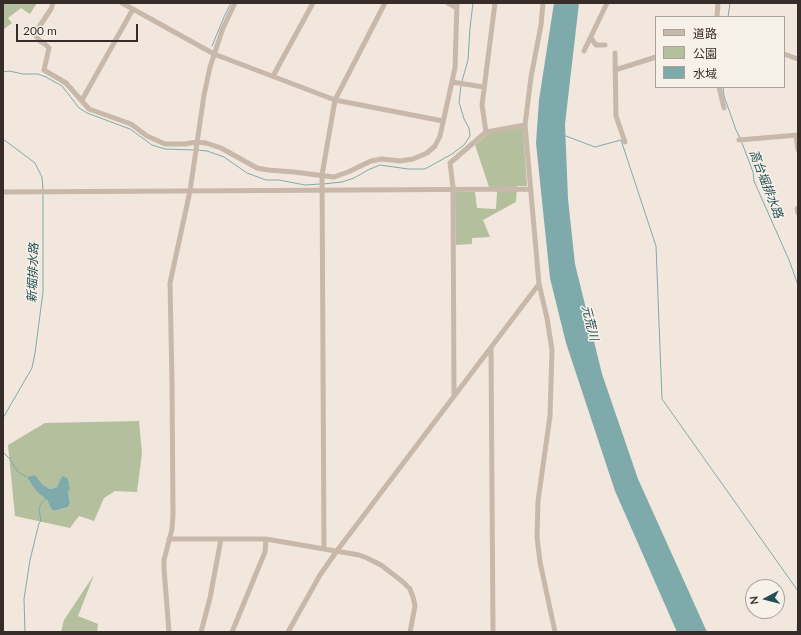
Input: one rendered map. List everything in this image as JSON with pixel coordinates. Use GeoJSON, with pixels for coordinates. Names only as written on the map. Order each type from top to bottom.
{"type":"FeatureCollection","features":[{"type":"Feature","properties":{"kind":"street"},"geometry":{"type":"LineString","coordinates":[[53,3],[51,9],[37,30],[36,36],[49,48],[44,70],[66,84],[89,109],[131,124],[147,136],[165,144],[197,142],[206,143],[221,148],[257,168],[334,177],[348,172],[371,160],[382,159],[400,161],[413,159],[427,153],[435,146],[440,136],[454,68],[457,5],[448,3]]}},
{"type":"Feature","properties":{"kind":"street"},"geometry":{"type":"LineString","coordinates":[[122,3],[214,54],[335,100],[443,121]]}},
{"type":"Feature","properties":{"kind":"street"},"geometry":{"type":"LineString","coordinates":[[169,632],[164,560],[172,529],[173,515],[170,282],[190,191],[204,95],[214,54],[223,28],[235,3]]}},
{"type":"Feature","properties":{"kind":"street"},"geometry":{"type":"LineString","coordinates":[[273,76],[313,3]]}},
{"type":"Feature","properties":{"kind":"street"},"geometry":{"type":"LineString","coordinates":[[324,549],[322,175],[335,100],[385,3]]}},
{"type":"Feature","properties":{"kind":"street"},"geometry":{"type":"LineString","coordinates":[[486,132],[482,105],[495,3]]}},
{"type":"Feature","properties":{"kind":"street"},"geometry":{"type":"LineString","coordinates":[[543,3],[541,25],[531,77],[525,125],[539,284],[547,318],[552,350],[550,416],[538,501],[537,537],[540,562],[555,632]]}},
{"type":"Feature","properties":{"kind":"street"},"geometry":{"type":"LineString","coordinates":[[584,51],[607,3]]}},
{"type":"Feature","properties":{"kind":"street"},"geometry":{"type":"LineString","coordinates":[[717,16],[718,3]]}},
{"type":"Feature","properties":{"kind":"street"},"geometry":{"type":"LineString","coordinates":[[82,100],[133,9]]}},
{"type":"Feature","properties":{"kind":"street"},"geometry":{"type":"LineString","coordinates":[[591,38],[596,45],[604,44]]}},
{"type":"Feature","properties":{"kind":"street"},"geometry":{"type":"LineString","coordinates":[[615,53],[616,116],[625,142]]}},
{"type":"Feature","properties":{"kind":"street"},"geometry":{"type":"LineString","coordinates":[[785,54],[798,59]]}},
{"type":"Feature","properties":{"kind":"street"},"geometry":{"type":"LineString","coordinates":[[615,70],[655,57]]}},
{"type":"Feature","properties":{"kind":"street"},"geometry":{"type":"LineString","coordinates":[[452,82],[484,87]]}},
{"type":"Feature","properties":{"kind":"street"},"geometry":{"type":"LineString","coordinates":[[719,88],[724,108]]}},
{"type":"Feature","properties":{"kind":"street"},"geometry":{"type":"LineString","coordinates":[[454,396],[453,189],[450,163],[486,132],[525,125]]}},
{"type":"Feature","properties":{"kind":"street"},"geometry":{"type":"LineString","coordinates":[[739,140],[797,135],[798,150]]}},
{"type":"Feature","properties":{"kind":"street"},"geometry":{"type":"LineString","coordinates":[[3,192],[530,189]]}},
{"type":"Feature","properties":{"kind":"street"},"geometry":{"type":"LineString","coordinates":[[798,208],[798,213]]}},
{"type":"Feature","properties":{"kind":"street"},"geometry":{"type":"LineString","coordinates":[[288,632],[320,575],[336,552],[539,284]]}},
{"type":"Feature","properties":{"kind":"street"},"geometry":{"type":"LineString","coordinates":[[491,348],[493,632]]}},
{"type":"Feature","properties":{"kind":"street"},"geometry":{"type":"LineString","coordinates":[[169,539],[266,539],[359,555],[381,564],[410,589],[415,606],[410,632]]}},
{"type":"Feature","properties":{"kind":"street"},"geometry":{"type":"LineString","coordinates":[[201,632],[210,598],[221,539]]}},
{"type":"Feature","properties":{"kind":"street"},"geometry":{"type":"LineString","coordinates":[[232,632],[265,552],[266,539]]}},
{"type":"Feature","properties":{"kind":"green space"},"geometry":{"type":"Polygon","coordinates":[[[3,3],[37,3],[30,14],[21,8],[8,18],[12,23],[4,29],[3,3]]]}},
{"type":"Feature","properties":{"kind":"green space"},"geometry":{"type":"Polygon","coordinates":[[[523,126],[527,186],[517,186],[516,202],[483,220],[490,237],[472,238],[472,244],[456,245],[455,192],[475,192],[477,208],[496,209],[497,192],[489,187],[475,145],[489,133],[523,126]]]}},
{"type":"Feature","properties":{"kind":"green space"},"geometry":{"type":"Polygon","coordinates":[[[139,421],[142,453],[137,492],[115,491],[104,498],[94,521],[79,516],[70,528],[15,516],[8,445],[45,423],[139,421]],[[35,475],[29,481],[34,485],[38,493],[47,500],[51,509],[54,511],[68,507],[70,503],[68,492],[70,487],[68,478],[65,477],[57,487],[50,489],[43,485],[35,475]]]}},
{"type":"Feature","properties":{"kind":"green space"},"geometry":{"type":"Polygon","coordinates":[[[94,575],[78,616],[98,624],[97,632],[61,632],[64,620],[94,575]]]}},
{"type":"Feature","properties":{"kind":"water"},"geometry":{"type":"Polygon","coordinates":[[[554,3],[579,3],[565,124],[568,199],[575,264],[602,374],[638,479],[707,632],[677,632],[615,491],[566,343],[550,278],[536,143],[539,100],[554,3]]]}},
{"type":"Feature","properties":{"kind":"water"},"geometry":{"type":"Polygon","coordinates":[[[35,475],[43,485],[50,489],[57,487],[62,476],[68,478],[70,503],[68,507],[54,511],[51,509],[47,500],[38,493],[28,479],[28,477],[35,475]]]}},
{"type":"Feature","properties":{"kind":"waterway"},"geometry":{"type":"LineString","coordinates":[[212,46],[231,3]]}},
{"type":"Feature","properties":{"kind":"waterway"},"geometry":{"type":"LineString","coordinates":[[462,81],[468,60],[473,3]]}},
{"type":"Feature","properties":{"kind":"waterway","name":"高台堀排水路"},"geometry":{"type":"LineString","coordinates":[[728,16],[730,3]]}},
{"type":"Feature","properties":{"kind":"waterway"},"geometry":{"type":"LineString","coordinates":[[3,72],[9,71],[23,74],[38,74],[46,77],[62,86],[79,108],[87,113],[130,129],[152,145],[165,149],[194,150]]}},
{"type":"Feature","properties":{"kind":"waterway"},"geometry":{"type":"LineString","coordinates":[[323,184],[342,182],[354,178],[380,165],[408,169],[425,169],[452,154],[464,145],[470,136],[469,128],[464,119],[459,102],[461,86]]}},
{"type":"Feature","properties":{"kind":"waterway","name":"高台堀排水路"},"geometry":{"type":"LineString","coordinates":[[723,88],[724,96],[740,138]]}},
{"type":"Feature","properties":{"kind":"waterway"},"geometry":{"type":"LineString","coordinates":[[566,136],[595,147],[621,140],[656,246],[662,399],[798,591]]}},
{"type":"Feature","properties":{"kind":"waterway","name":"新堀排水路"},"geometry":{"type":"LineString","coordinates":[[3,139],[35,163],[42,177],[43,190]]}},
{"type":"Feature","properties":{"kind":"waterway","name":"高台堀排水路"},"geometry":{"type":"LineString","coordinates":[[742,143],[753,172],[754,181],[789,260],[798,285]]}},
{"type":"Feature","properties":{"kind":"waterway"},"geometry":{"type":"LineString","coordinates":[[197,150],[207,151],[224,157],[247,173],[266,180],[279,180],[305,185],[320,184]]}},
{"type":"Feature","properties":{"kind":"waterway","name":"新堀排水路"},"geometry":{"type":"LineString","coordinates":[[3,418],[32,368],[35,353],[43,292],[43,193]]}},
{"type":"Feature","properties":{"kind":"waterway"},"geometry":{"type":"LineString","coordinates":[[3,452],[10,459],[18,472],[27,477]]}},
{"type":"Feature","properties":{"kind":"waterway"},"geometry":{"type":"LineString","coordinates":[[25,632],[24,599],[30,560],[39,523],[41,521],[39,509],[46,498]]}},
{"type":"Feature","properties":{"kind":"waterway"},"geometry":{"type":"LineString","coordinates":[[797,632],[798,616]]}},
{"type":"Feature","properties":{"kind":"water label","name":"元荒川"},"geometry":{"type":"Point","coordinates":[590,323]}}]}
